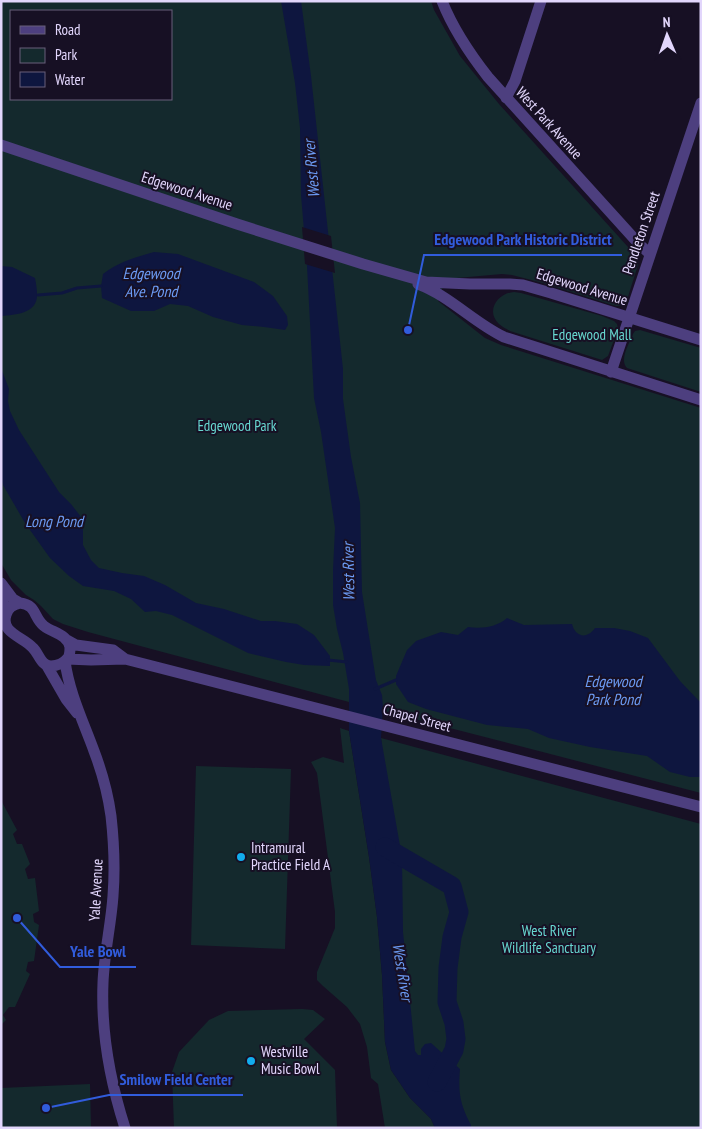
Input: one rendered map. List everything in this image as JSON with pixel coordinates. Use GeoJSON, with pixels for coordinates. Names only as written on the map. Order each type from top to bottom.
{"type":"FeatureCollection","features":[{"type":"Feature","properties":{"kind":"street","name":"West Park Avenue"},"geometry":{"type":"LineString","coordinates":[[442,1],[470,54],[488,77],[650,254]]}},
{"type":"Feature","properties":{"kind":"street"},"geometry":{"type":"LineString","coordinates":[[506,98],[516,77],[541,1]]}},
{"type":"Feature","properties":{"kind":"street","name":"Pendleton Street"},"geometry":{"type":"LineString","coordinates":[[611,372],[700,105]]}},
{"type":"Feature","properties":{"kind":"street","name":"Edgewood Avenue"},"geometry":{"type":"LineString","coordinates":[[1,145],[275,236],[426,282],[523,285],[701,340]]}},
{"type":"Feature","properties":{"kind":"street","name":"Edgewood Avenue"},"geometry":{"type":"LineString","coordinates":[[363,264],[424,286],[450,301],[481,325],[504,337],[701,400]]}},
{"type":"Feature","properties":{"kind":"street"},"geometry":{"type":"LineString","coordinates":[[1,583],[13,598],[20,603]]}},
{"type":"Feature","properties":{"kind":"street"},"geometry":{"type":"LineString","coordinates":[[1,598],[6,625],[14,634]]}},
{"type":"Feature","properties":{"kind":"street"},"geometry":{"type":"LineString","coordinates":[[4,616],[10,608],[20,603]]}},
{"type":"Feature","properties":{"kind":"street","name":"Chapel Street"},"geometry":{"type":"LineString","coordinates":[[20,603],[27,604],[32,608],[42,624],[76,645],[113,650],[125,659]]}},
{"type":"Feature","properties":{"kind":"street"},"geometry":{"type":"LineString","coordinates":[[1,632],[14,634]]}},
{"type":"Feature","properties":{"kind":"street","name":"Yale Avenue"},"geometry":{"type":"LineString","coordinates":[[14,634],[35,649],[66,699],[80,716]]}},
{"type":"Feature","properties":{"kind":"street","name":"Yale Avenue"},"geometry":{"type":"LineString","coordinates":[[67,640],[70,650],[66,660],[69,681],[80,716],[99,763],[111,816],[114,872],[103,981],[103,1017],[113,1086],[125,1128]]}},
{"type":"Feature","properties":{"kind":"street","name":"Chapel Street"},"geometry":{"type":"LineString","coordinates":[[47,666],[61,664],[66,660],[125,659],[701,807]]}},
{"type":"Feature","properties":{"kind":"green space","name":"Edgewood Park"},"geometry":{"type":"Polygon","coordinates":[[[1,1],[431,1],[434,10],[460,56],[499,104],[637,257],[638,265],[626,303],[622,306],[616,306],[543,283],[502,274],[446,278],[438,301],[485,338],[501,345],[701,408],[701,793],[88,632],[53,619],[11,580],[1,563],[1,1]]]}},
{"type":"Feature","properties":{"kind":"green space","name":"Edgewood Mall"},"geometry":{"type":"Polygon","coordinates":[[[514,292],[614,321],[618,329],[608,356],[602,360],[510,331],[499,324],[493,314],[493,308],[499,299],[508,293],[514,292]]]}},
{"type":"Feature","properties":{"kind":"green space","name":"Edgewood Mall"},"geometry":{"type":"Polygon","coordinates":[[[640,330],[701,348],[701,392],[627,368],[624,356],[633,334],[635,331],[640,330]]]}},
{"type":"Feature","properties":{"kind":"green space"},"geometry":{"type":"Polygon","coordinates":[[[340,728],[349,731],[369,857],[377,917],[385,1042],[391,1070],[410,1098],[431,1119],[435,1128],[385,1128],[378,1084],[371,1078],[367,1047],[360,1024],[347,1007],[317,980],[317,972],[335,928],[335,912],[317,773],[311,762],[323,757],[344,763],[340,728]]]}},
{"type":"Feature","properties":{"kind":"green space","name":"West River Wildlife Sanctuary"},"geometry":{"type":"Polygon","coordinates":[[[381,738],[701,824],[701,1128],[452,1128],[408,1058],[381,738]]]}},
{"type":"Feature","properties":{"kind":"green space","name":"Intramural Practice Field A"},"geometry":{"type":"Polygon","coordinates":[[[196,766],[291,769],[285,949],[191,945],[196,766]]]}},
{"type":"Feature","properties":{"kind":"green space"},"geometry":{"type":"Polygon","coordinates":[[[1,803],[17,830],[13,834],[17,844],[22,844],[30,864],[25,869],[28,879],[35,878],[39,911],[33,914],[34,922],[39,925],[34,961],[28,962],[26,971],[30,974],[15,1007],[9,1007],[3,1015],[6,1020],[1,1025],[1,803]]]}},
{"type":"Feature","properties":{"kind":"green space","name":"Westville Music Bowl"},"geometry":{"type":"Polygon","coordinates":[[[313,1010],[325,1019],[304,1039],[335,1070],[337,1128],[174,1128],[172,1072],[179,1052],[209,1020],[228,1011],[313,1010]]]}},
{"type":"Feature","properties":{"kind":"green space"},"geometry":{"type":"Polygon","coordinates":[[[90,1084],[91,1128],[1,1128],[1,1088],[90,1084]]]}},
{"type":"Feature","properties":{"kind":"water","name":"West River"},"geometry":{"type":"Polygon","coordinates":[[[281,1],[301,1],[311,76],[343,369],[343,399],[360,503],[362,592],[376,680],[382,695],[381,738],[402,857],[403,932],[415,1051],[418,1055],[421,1055],[421,1049],[425,1044],[431,1043],[460,1069],[459,1085],[461,1098],[471,1128],[435,1128],[431,1119],[410,1098],[391,1070],[385,1042],[377,917],[349,731],[349,689],[333,605],[335,528],[314,398],[301,195],[300,128],[295,83],[281,1]]]}},
{"type":"Feature","properties":{"kind":"water","name":"Edgewood Ave. Pond"},"geometry":{"type":"Polygon","coordinates":[[[154,252],[178,254],[254,282],[273,296],[287,316],[288,325],[285,330],[242,325],[213,317],[188,306],[170,304],[154,311],[131,311],[102,298],[103,274],[121,263],[154,252]]]}},
{"type":"Feature","properties":{"kind":"water"},"geometry":{"type":"Polygon","coordinates":[[[1,266],[12,267],[35,278],[36,300],[34,305],[25,312],[1,316],[1,266]]]}},
{"type":"Feature","properties":{"kind":"water","name":"Long Pond"},"geometry":{"type":"Polygon","coordinates":[[[1,368],[9,389],[8,401],[10,411],[19,430],[59,492],[81,517],[83,545],[91,560],[99,568],[144,576],[165,585],[196,603],[224,609],[261,621],[297,624],[314,635],[330,656],[330,666],[304,665],[248,653],[172,615],[156,611],[145,612],[131,599],[114,591],[83,586],[69,576],[50,558],[25,523],[3,485],[1,478],[1,368]]]}},
{"type":"Feature","properties":{"kind":"water","name":"Edgewood Park Pond"},"geometry":{"type":"Polygon","coordinates":[[[507,618],[524,625],[572,624],[575,631],[581,635],[589,634],[595,628],[614,628],[630,631],[648,638],[680,681],[701,703],[701,777],[690,777],[670,772],[647,756],[549,738],[528,729],[487,725],[426,709],[408,702],[396,684],[396,676],[407,650],[416,641],[441,632],[458,635],[468,627],[489,627],[507,618]]]}},
{"type":"Feature","properties":{"kind":"pier"},"geometry":{"type":"Polygon","coordinates":[[[302,227],[331,236],[335,273],[305,264],[302,227]]]}},
{"type":"Feature","properties":{"kind":"waterway"},"geometry":{"type":"LineString","coordinates":[[38,295],[101,286]]}},
{"type":"Feature","properties":{"kind":"waterway"},"geometry":{"type":"LineString","coordinates":[[328,660],[347,662]]}},
{"type":"Feature","properties":{"kind":"waterway"},"geometry":{"type":"LineString","coordinates":[[375,689],[396,680]]}},
{"type":"Feature","properties":{"kind":"waterway"},"geometry":{"type":"LineString","coordinates":[[385,847],[452,886],[459,912],[452,937],[448,968],[447,1002],[454,1023],[456,1039],[454,1050],[437,1082]]}},
{"type":"Feature","properties":{"kind":"place","name":"Edgewood Park Historic District"},"geometry":{"type":"Point","coordinates":[408,330]}},
{"type":"Feature","properties":{"kind":"place","name":"Intramural Practice Field A"},"geometry":{"type":"Point","coordinates":[241,857]}},
{"type":"Feature","properties":{"kind":"place","name":"Yale Bowl"},"geometry":{"type":"Point","coordinates":[17,918]}},
{"type":"Feature","properties":{"kind":"place","name":"Westville Music Bowl"},"geometry":{"type":"Point","coordinates":[251,1061]}},
{"type":"Feature","properties":{"kind":"place","name":"Smilow Field Center"},"geometry":{"type":"Point","coordinates":[46,1108]}}]}
